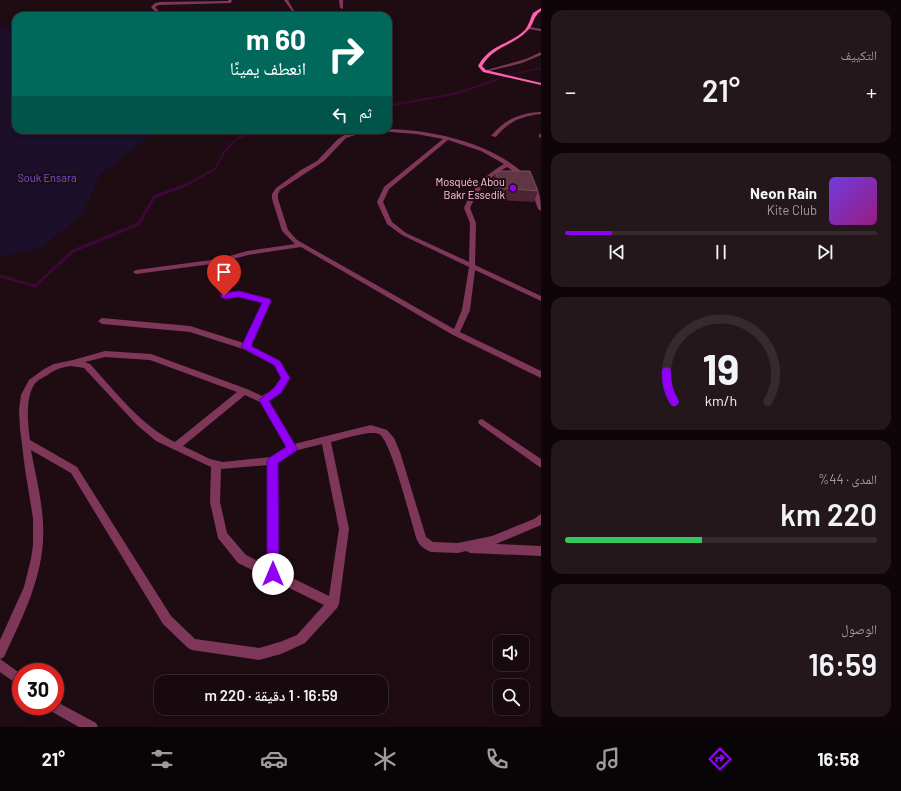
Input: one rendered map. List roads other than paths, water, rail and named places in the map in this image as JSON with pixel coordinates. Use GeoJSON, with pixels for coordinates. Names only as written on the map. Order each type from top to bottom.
{"type":"FeatureCollection","features":[{"type":"Feature","properties":{"kind":"main road"},"geometry":{"type":"LineString","coordinates":[[541,9],[534,14],[534,21],[530,28],[496,49],[485,58],[480,66],[486,72],[541,84]]}},
{"type":"Feature","properties":{"kind":"street"},"geometry":{"type":"LineString","coordinates":[[157,12],[153,7],[156,4],[161,3],[162,0]]}},
{"type":"Feature","properties":{"kind":"street"},"geometry":{"type":"LineString","coordinates":[[156,4],[230,2],[230,0]]}},
{"type":"Feature","properties":{"kind":"street"},"geometry":{"type":"LineString","coordinates":[[286,0],[293,10]]}},
{"type":"Feature","properties":{"kind":"street"},"geometry":{"type":"LineString","coordinates":[[341,0],[342,8]]}},
{"type":"Feature","properties":{"kind":"street"},"geometry":{"type":"LineString","coordinates":[[530,28],[541,30]]}},
{"type":"Feature","properties":{"kind":"street"},"geometry":{"type":"LineString","coordinates":[[486,72],[500,66],[530,60],[541,53]]}},
{"type":"Feature","properties":{"kind":"street"},"geometry":{"type":"LineString","coordinates":[[494,136],[502,125],[512,119],[541,114]]}},
{"type":"Feature","properties":{"kind":"street"},"geometry":{"type":"LineString","coordinates":[[392,131],[412,132],[447,139],[484,150],[508,164],[511,168],[529,180],[534,187],[541,209]]}},
{"type":"Feature","properties":{"kind":"street"},"geometry":{"type":"LineString","coordinates":[[352,134],[342,138],[325,158],[278,189],[274,199],[285,231],[301,245],[456,333],[541,375]]}},
{"type":"Feature","properties":{"kind":"street"},"geometry":{"type":"LineString","coordinates":[[447,139],[386,188],[380,202],[389,223],[404,234],[541,300]]}},
{"type":"Feature","properties":{"kind":"street"},"geometry":{"type":"LineString","coordinates":[[456,333],[466,310],[472,268],[473,223],[467,208],[471,196],[482,181],[508,164]]}},
{"type":"Feature","properties":{"kind":"street"},"geometry":{"type":"LineString","coordinates":[[136,272],[219,261],[247,253],[301,245]]}},
{"type":"Feature","properties":{"kind":"street"},"geometry":{"type":"LineString","coordinates":[[224,296],[239,294],[267,301],[246,347]]}},
{"type":"Feature","properties":{"kind":"street"},"geometry":{"type":"LineString","coordinates":[[102,321],[190,329],[246,347],[277,363],[286,378],[278,390],[264,400]]}},
{"type":"Feature","properties":{"kind":"street"},"geometry":{"type":"LineString","coordinates":[[0,653],[34,573],[38,546],[38,519],[25,442],[23,402],[29,385],[50,369],[64,364],[106,354],[151,357],[244,391],[264,400],[292,448]]}},
{"type":"Feature","properties":{"kind":"street"},"geometry":{"type":"LineString","coordinates":[[76,362],[87,366],[140,423],[160,438],[208,462],[216,464],[235,465],[272,461],[292,448],[326,442],[371,429],[381,431],[387,435],[395,454],[422,540],[431,548],[541,551]]}},
{"type":"Feature","properties":{"kind":"street"},"geometry":{"type":"LineString","coordinates":[[176,446],[244,391]]}},
{"type":"Feature","properties":{"kind":"street"},"geometry":{"type":"LineString","coordinates":[[482,422],[541,464]]}},
{"type":"Feature","properties":{"kind":"street"},"geometry":{"type":"LineString","coordinates":[[25,442],[74,470],[167,620],[192,644],[259,654],[281,648],[301,639],[333,604],[344,529],[326,442]]}},
{"type":"Feature","properties":{"kind":"street"},"geometry":{"type":"LineString","coordinates":[[272,461],[273,574]]}},
{"type":"Feature","properties":{"kind":"street"},"geometry":{"type":"LineString","coordinates":[[216,464],[214,502],[222,534],[242,560],[333,604]]}},
{"type":"Feature","properties":{"kind":"street"},"geometry":{"type":"LineString","coordinates":[[458,548],[492,541],[538,522],[541,519]]}},
{"type":"Feature","properties":{"kind":"street"},"geometry":{"type":"LineString","coordinates":[[0,665],[12,674]]}},
{"type":"Feature","properties":{"kind":"street"},"geometry":{"type":"LineString","coordinates":[[64,712],[92,727]]}},
{"type":"Feature","properties":{"kind":"waterway"},"geometry":{"type":"LineString","coordinates":[[510,75],[541,68]]}},
{"type":"Feature","properties":{"kind":"waterway"},"geometry":{"type":"LineString","coordinates":[[392,105],[458,93],[496,80]]}},
{"type":"Feature","properties":{"kind":"waterway"},"geometry":{"type":"LineString","coordinates":[[185,185],[215,169],[224,152],[237,138],[252,134]]}},
{"type":"Feature","properties":{"kind":"waterway"},"geometry":{"type":"LineString","coordinates":[[0,276],[35,286],[73,251],[139,224],[154,197],[185,185]]}},
{"type":"Feature","properties":{"kind":"place","name":"Mosquée Abou Bakr Essedik"},"geometry":{"type":"Point","coordinates":[513,188]}},
{"type":"Feature","properties":{"kind":"park label","name":"Souk Ensara"},"geometry":{"type":"Point","coordinates":[47,178]}}]}
